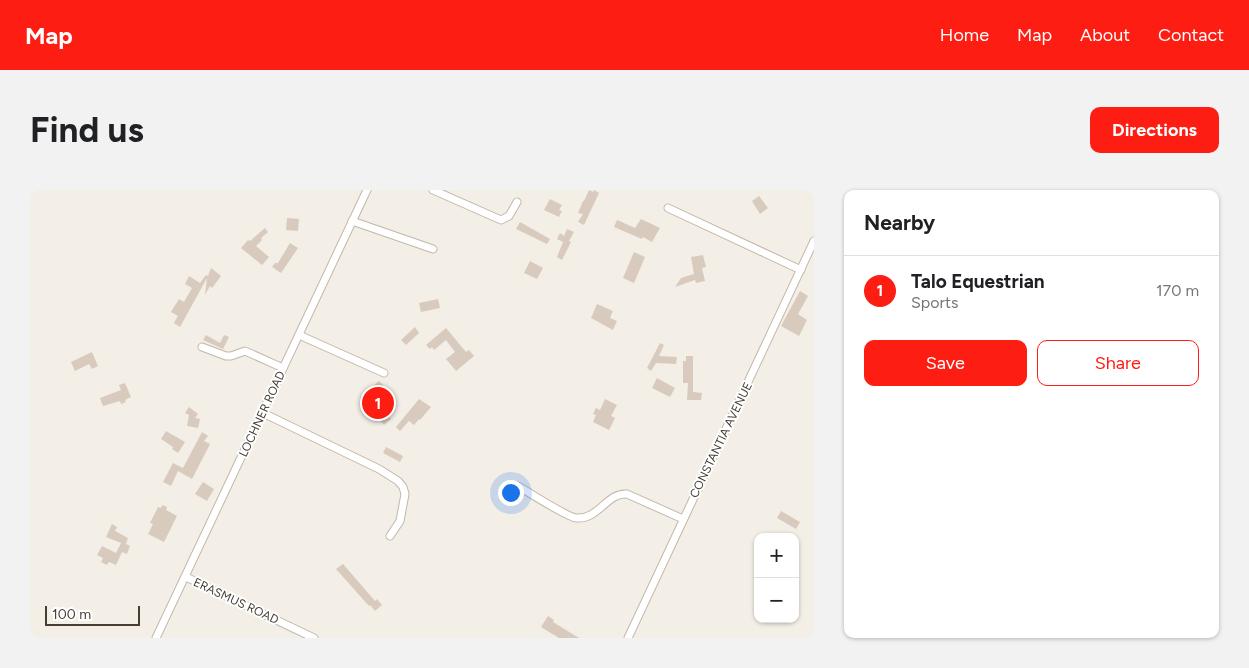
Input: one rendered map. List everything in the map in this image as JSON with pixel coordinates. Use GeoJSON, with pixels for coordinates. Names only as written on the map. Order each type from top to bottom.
{"type":"FeatureCollection","features":[{"type":"Feature","properties":{"kind":"street","name":"LOCHNER ROAD"},"geometry":{"type":"LineString","coordinates":[[156,638],[367,190]]}},
{"type":"Feature","properties":{"kind":"street"},"geometry":{"type":"LineString","coordinates":[[433,190],[499,220],[509,216],[517,202]]}},
{"type":"Feature","properties":{"kind":"street"},"geometry":{"type":"LineString","coordinates":[[668,208],[801,270]]}},
{"type":"Feature","properties":{"kind":"street"},"geometry":{"type":"LineString","coordinates":[[352,220],[433,250]]}},
{"type":"Feature","properties":{"kind":"street","name":"CONSTANTIA AVENUE"},"geometry":{"type":"LineString","coordinates":[[628,638],[814,241]]}},
{"type":"Feature","properties":{"kind":"street"},"geometry":{"type":"LineString","coordinates":[[299,335],[384,373]]}},
{"type":"Feature","properties":{"kind":"street"},"geometry":{"type":"LineString","coordinates":[[202,346],[226,356],[231,356],[245,350],[283,368]]}},
{"type":"Feature","properties":{"kind":"street"},"geometry":{"type":"LineString","coordinates":[[262,412],[379,468],[398,481],[403,487],[405,494],[400,521],[390,536]]}},
{"type":"Feature","properties":{"kind":"street"},"geometry":{"type":"LineString","coordinates":[[518,486],[574,518],[592,515],[613,498],[627,494],[683,519]]}},
{"type":"Feature","properties":{"kind":"street","name":"ERASMUS ROAD"},"geometry":{"type":"LineString","coordinates":[[186,577],[314,638]]}},
{"type":"Feature","properties":{"kind":"building"},"geometry":{"type":"Polygon","coordinates":[[[589,190],[599,193],[584,225],[578,222],[583,214],[578,213],[589,190]]]}},
{"type":"Feature","properties":{"kind":"building"},"geometry":{"type":"Polygon","coordinates":[[[759,196],[768,208],[760,214],[752,201],[759,196]]]}},
{"type":"Feature","properties":{"kind":"building"},"geometry":{"type":"Polygon","coordinates":[[[550,199],[562,205],[559,210],[562,211],[559,217],[544,210],[550,199]]]}},
{"type":"Feature","properties":{"kind":"building"},"geometry":{"type":"Polygon","coordinates":[[[287,218],[299,219],[298,231],[286,230],[287,218]]]}},
{"type":"Feature","properties":{"kind":"building"},"geometry":{"type":"Polygon","coordinates":[[[641,219],[660,228],[652,242],[614,227],[617,220],[635,228],[641,219]]]}},
{"type":"Feature","properties":{"kind":"building"},"geometry":{"type":"Polygon","coordinates":[[[520,222],[550,239],[547,244],[516,229],[520,222]]]}},
{"type":"Feature","properties":{"kind":"building"},"geometry":{"type":"Polygon","coordinates":[[[265,228],[268,232],[256,246],[269,257],[262,265],[241,248],[248,240],[250,241],[265,228]]]}},
{"type":"Feature","properties":{"kind":"building"},"geometry":{"type":"Polygon","coordinates":[[[567,229],[574,232],[562,260],[557,257],[563,242],[557,239],[560,233],[564,236],[567,229]]]}},
{"type":"Feature","properties":{"kind":"building"},"geometry":{"type":"Polygon","coordinates":[[[290,243],[298,248],[281,273],[272,267],[275,263],[278,263],[290,243]]]}},
{"type":"Feature","properties":{"kind":"building"},"geometry":{"type":"Polygon","coordinates":[[[634,252],[645,257],[634,283],[623,278],[634,252]]]}},
{"type":"Feature","properties":{"kind":"building"},"geometry":{"type":"Polygon","coordinates":[[[703,255],[706,267],[702,268],[705,281],[696,283],[695,280],[675,287],[681,278],[694,274],[691,257],[703,255]]]}},
{"type":"Feature","properties":{"kind":"building"},"geometry":{"type":"Polygon","coordinates":[[[530,261],[543,268],[537,279],[524,273],[530,261]]]}},
{"type":"Feature","properties":{"kind":"building"},"geometry":{"type":"Polygon","coordinates":[[[211,268],[221,276],[212,288],[210,286],[205,295],[207,278],[180,327],[174,323],[178,316],[171,312],[179,299],[184,302],[192,288],[185,284],[189,276],[200,283],[206,275],[208,276],[211,268]]]}},
{"type":"Feature","properties":{"kind":"building"},"geometry":{"type":"Polygon","coordinates":[[[800,291],[808,296],[798,314],[807,320],[799,336],[781,326],[800,291]]]}},
{"type":"Feature","properties":{"kind":"building"},"geometry":{"type":"Polygon","coordinates":[[[438,299],[440,308],[421,312],[419,303],[438,299]]]}},
{"type":"Feature","properties":{"kind":"building"},"geometry":{"type":"Polygon","coordinates":[[[597,304],[613,311],[610,318],[617,321],[613,330],[591,318],[597,304]]]}},
{"type":"Feature","properties":{"kind":"building"},"geometry":{"type":"Polygon","coordinates":[[[415,327],[419,333],[406,345],[401,340],[415,327]]]}},
{"type":"Feature","properties":{"kind":"building"},"geometry":{"type":"Polygon","coordinates":[[[446,328],[466,352],[469,350],[474,356],[456,371],[446,359],[455,352],[446,340],[434,350],[426,345],[446,328]]]}},
{"type":"Feature","properties":{"kind":"building"},"geometry":{"type":"Polygon","coordinates":[[[206,335],[220,343],[224,335],[229,337],[223,349],[203,340],[206,335]]]}},
{"type":"Feature","properties":{"kind":"building"},"geometry":{"type":"Polygon","coordinates":[[[660,343],[664,345],[659,356],[677,357],[676,364],[656,363],[651,371],[647,368],[660,343]]]}},
{"type":"Feature","properties":{"kind":"building"},"geometry":{"type":"Polygon","coordinates":[[[92,352],[98,366],[92,369],[89,364],[75,371],[71,362],[92,352]]]}},
{"type":"Feature","properties":{"kind":"building"},"geometry":{"type":"Polygon","coordinates":[[[686,356],[693,356],[693,392],[702,393],[701,400],[687,400],[688,383],[683,383],[683,361],[686,361],[686,356]]]}},
{"type":"Feature","properties":{"kind":"building"},"geometry":{"type":"Polygon","coordinates":[[[657,378],[675,388],[670,397],[652,388],[657,378]]]}},
{"type":"Feature","properties":{"kind":"building"},"geometry":{"type":"Polygon","coordinates":[[[379,381],[384,386],[380,390],[388,398],[380,405],[391,419],[384,425],[360,397],[379,381]]]}},
{"type":"Feature","properties":{"kind":"building"},"geometry":{"type":"Polygon","coordinates":[[[125,383],[131,397],[121,404],[120,401],[103,406],[100,398],[121,390],[119,385],[125,383]]]}},
{"type":"Feature","properties":{"kind":"building"},"geometry":{"type":"Polygon","coordinates":[[[419,399],[431,407],[414,425],[409,421],[400,431],[396,427],[419,399]]]}},
{"type":"Feature","properties":{"kind":"building"},"geometry":{"type":"Polygon","coordinates":[[[605,399],[617,405],[611,416],[615,418],[609,430],[593,422],[596,415],[593,414],[596,408],[600,410],[605,399]]]}},
{"type":"Feature","properties":{"kind":"building"},"geometry":{"type":"Polygon","coordinates":[[[189,407],[198,414],[195,418],[200,419],[198,428],[187,426],[189,415],[185,413],[189,407]]]}},
{"type":"Feature","properties":{"kind":"building"},"geometry":{"type":"Polygon","coordinates":[[[166,431],[185,442],[178,453],[161,439],[166,431]]]}},
{"type":"Feature","properties":{"kind":"building"},"geometry":{"type":"Polygon","coordinates":[[[202,432],[208,436],[204,441],[210,444],[192,479],[178,471],[171,486],[163,482],[173,463],[183,468],[202,432]]]}},
{"type":"Feature","properties":{"kind":"building"},"geometry":{"type":"Polygon","coordinates":[[[386,447],[403,456],[400,462],[383,453],[386,447]]]}},
{"type":"Feature","properties":{"kind":"building"},"geometry":{"type":"Polygon","coordinates":[[[203,482],[214,489],[207,501],[195,494],[203,482]]]}},
{"type":"Feature","properties":{"kind":"building"},"geometry":{"type":"Polygon","coordinates":[[[162,505],[167,507],[166,510],[177,516],[164,542],[148,534],[153,524],[150,523],[158,507],[161,508],[162,505]]]}},
{"type":"Feature","properties":{"kind":"building"},"geometry":{"type":"Polygon","coordinates":[[[781,511],[800,522],[796,529],[777,518],[781,511]]]}},
{"type":"Feature","properties":{"kind":"building"},"geometry":{"type":"Polygon","coordinates":[[[112,524],[117,527],[115,531],[128,538],[126,544],[130,546],[127,554],[122,552],[116,565],[109,562],[107,565],[101,562],[103,558],[97,555],[102,546],[116,553],[121,543],[106,537],[112,524]]]}},
{"type":"Feature","properties":{"kind":"building"},"geometry":{"type":"Polygon","coordinates":[[[343,564],[375,601],[377,599],[382,605],[375,611],[336,569],[343,564]]]}},
{"type":"Feature","properties":{"kind":"building"},"geometry":{"type":"Polygon","coordinates":[[[548,616],[554,620],[553,622],[579,638],[559,638],[541,627],[548,616]]]}},
{"type":"Feature","properties":{"kind":"place","name":"Talo Equestrian"},"geometry":{"type":"Point","coordinates":[378,403]}}]}
